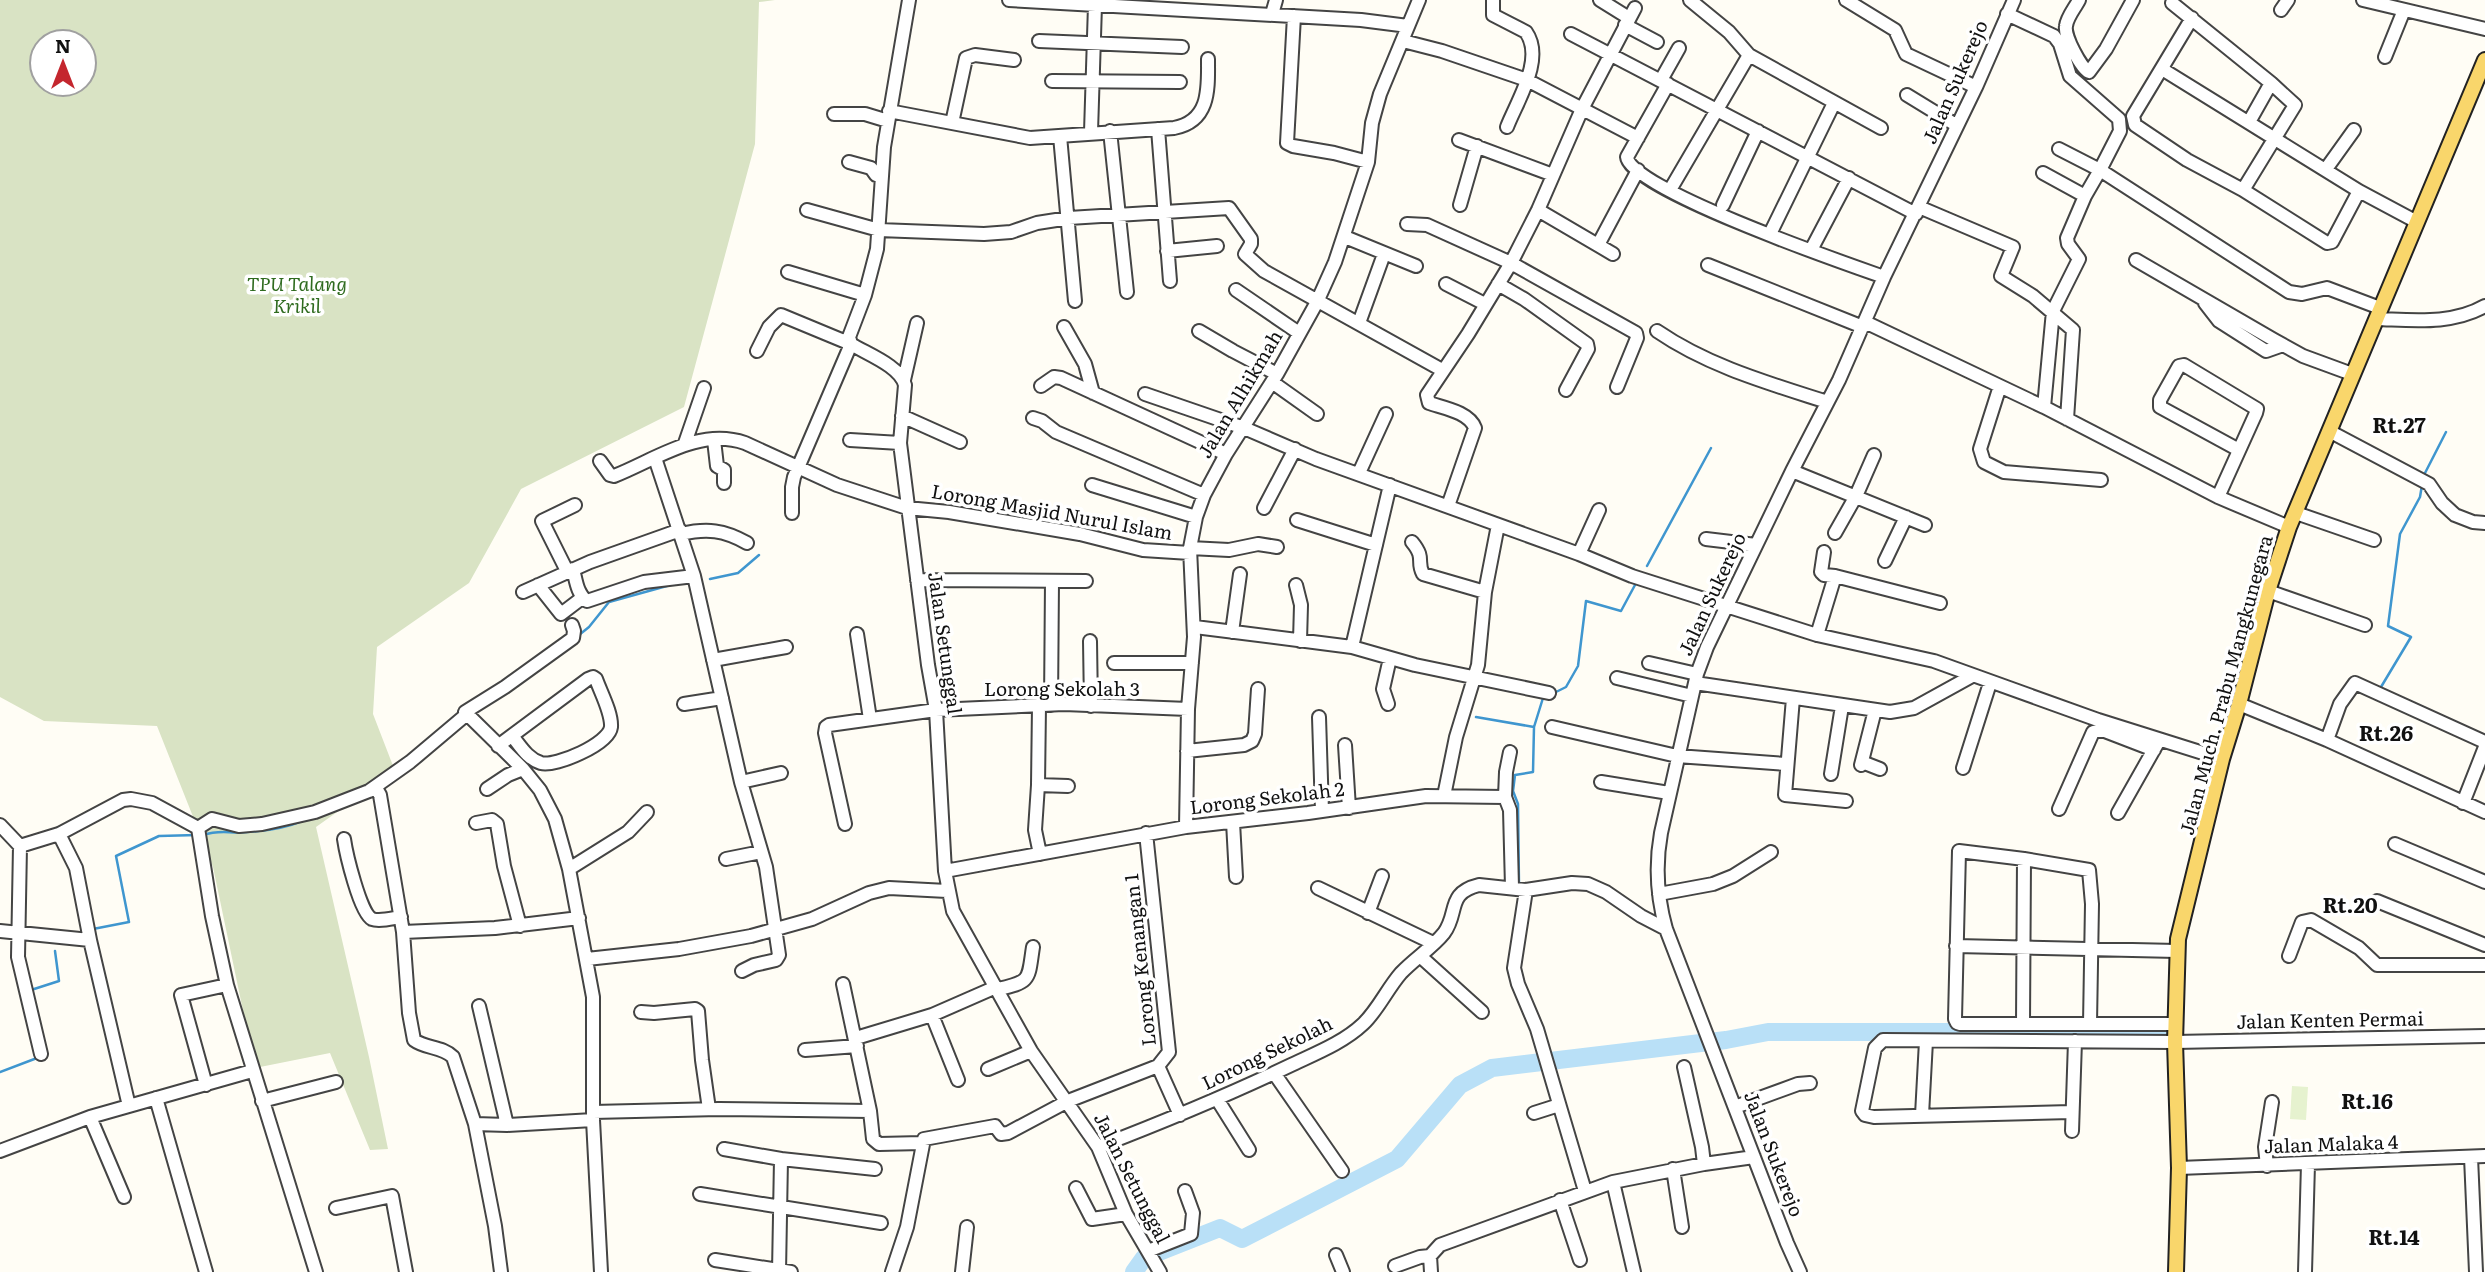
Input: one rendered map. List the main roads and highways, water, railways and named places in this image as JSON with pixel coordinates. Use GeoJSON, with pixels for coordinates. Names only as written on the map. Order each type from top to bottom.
{"type":"FeatureCollection","features":[{"type":"Feature","properties":{"kind":"main road","name":"Jalan Much. Prabu Mangkunegara"},"geometry":{"type":"LineString","coordinates":[[2176,1272],[2179,1168],[2175,1042],[2177,951],[2185,903],[2268,591],[2292,520],[2485,60]]}},
{"type":"Feature","properties":{"kind":"waterway"},"geometry":{"type":"LineString","coordinates":[[2424,475],[2446,432]]}},
{"type":"Feature","properties":{"kind":"waterway"},"geometry":{"type":"LineString","coordinates":[[1647,566],[1711,448]]}},
{"type":"Feature","properties":{"kind":"waterway"},"geometry":{"type":"LineString","coordinates":[[2381,687],[2411,637],[2388,626],[2400,534],[2420,497],[2422,485]]}},
{"type":"Feature","properties":{"kind":"waterway"},"geometry":{"type":"LineString","coordinates":[[710,579],[738,573],[759,555]]}},
{"type":"Feature","properties":{"kind":"waterway"},"geometry":{"type":"LineString","coordinates":[[579,635],[609,602],[674,584]]}},
{"type":"Feature","properties":{"kind":"waterway"},"geometry":{"type":"LineString","coordinates":[[1552,694],[1566,687],[1578,666],[1586,601],[1621,611],[1635,585]]}},
{"type":"Feature","properties":{"kind":"waterway"},"geometry":{"type":"LineString","coordinates":[[1519,886],[1518,804],[1513,791],[1515,775],[1533,772],[1534,727],[1543,698]]}},
{"type":"Feature","properties":{"kind":"waterway"},"geometry":{"type":"LineString","coordinates":[[1476,717],[1534,727]]}},
{"type":"Feature","properties":{"kind":"waterway"},"geometry":{"type":"LineString","coordinates":[[203,835],[268,830],[302,821]]}},
{"type":"Feature","properties":{"kind":"waterway"},"geometry":{"type":"LineString","coordinates":[[93,929],[129,922],[116,856],[159,836],[197,835]]}},
{"type":"Feature","properties":{"kind":"waterway"},"geometry":{"type":"LineString","coordinates":[[31,990],[59,981],[55,951]]}},
{"type":"Feature","properties":{"kind":"waterway"},"geometry":{"type":"LineString","coordinates":[[1134,1272],[1144,1258],[1220,1228],[1242,1239],[1397,1159],[1460,1085],[1492,1068],[1726,1040],[1768,1032],[2174,1032]]}},
{"type":"Feature","properties":{"kind":"waterway"},"geometry":{"type":"LineString","coordinates":[[0,1072],[37,1058]]}},
{"type":"Feature","properties":{"kind":"district","name":"Rt.27"},"geometry":{"type":"Point","coordinates":[2399,426]}},
{"type":"Feature","properties":{"kind":"district","name":"Rt.26"},"geometry":{"type":"Point","coordinates":[2386,734]}},
{"type":"Feature","properties":{"kind":"district","name":"Rt.20"},"geometry":{"type":"Point","coordinates":[2350,906]}},
{"type":"Feature","properties":{"kind":"district","name":"Rt.16"},"geometry":{"type":"Point","coordinates":[2367,1102]}},
{"type":"Feature","properties":{"kind":"district","name":"Rt.14"},"geometry":{"type":"Point","coordinates":[2394,1238]}},
{"type":"Feature","properties":{"kind":"park label","name":"TPU Talang Krikil"},"geometry":{"type":"Point","coordinates":[297,295]}}]}
